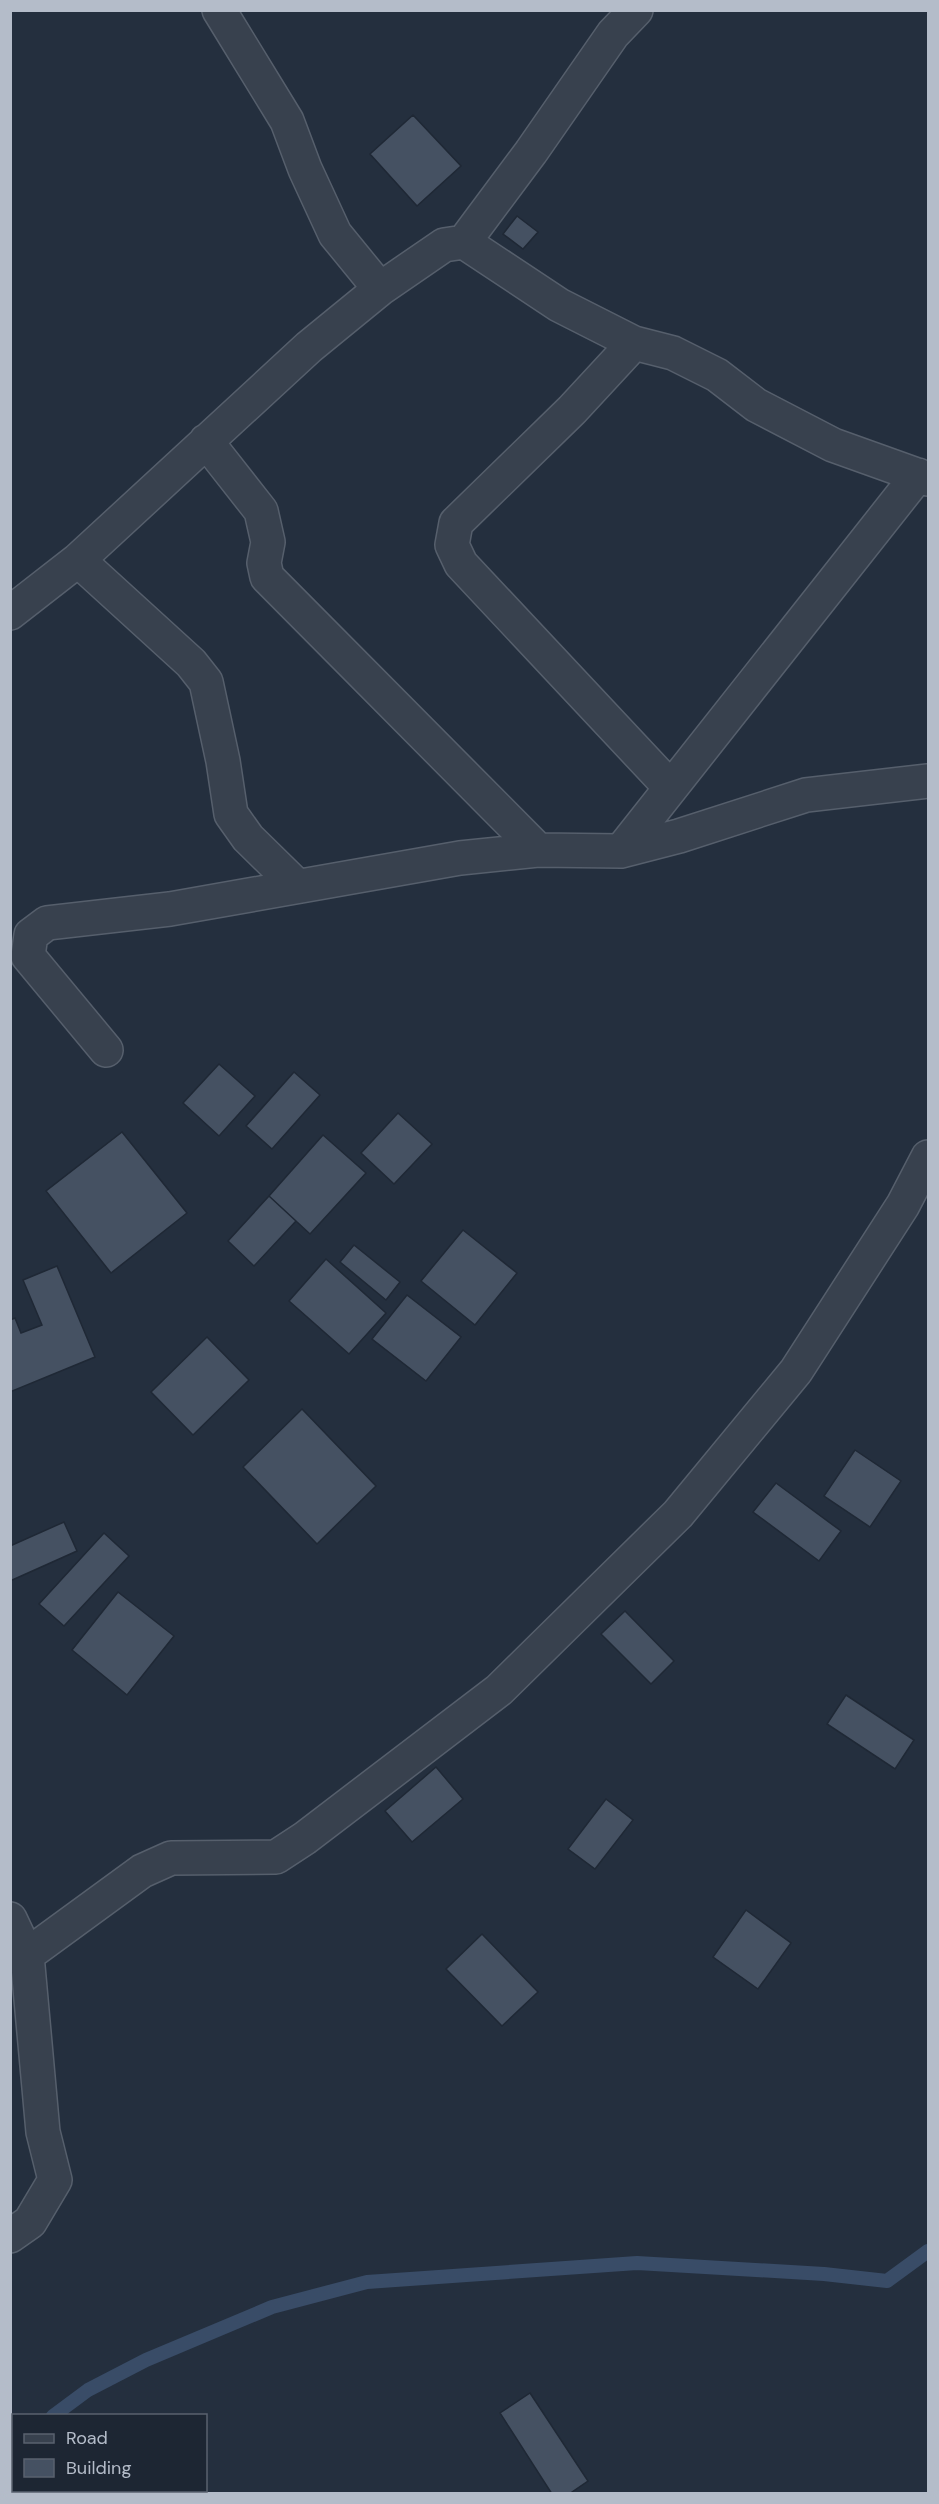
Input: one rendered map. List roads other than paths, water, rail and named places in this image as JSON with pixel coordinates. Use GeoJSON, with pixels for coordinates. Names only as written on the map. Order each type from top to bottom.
{"type":"FeatureCollection","features":[{"type":"Feature","properties":{"kind":"street"},"geometry":{"type":"LineString","coordinates":[[219,10],[287,121],[305,169],[335,234],[380,289]]}},
{"type":"Feature","properties":{"kind":"street"},"geometry":{"type":"LineString","coordinates":[[464,242],[531,152],[613,34],[636,10]]}},
{"type":"Feature","properties":{"kind":"street"},"geometry":{"type":"LineString","coordinates":[[10,614],[78,560],[309,347],[380,289],[444,245],[464,242],[559,305],[634,342],[673,353],[717,375],[756,405],[833,444],[923,477],[670,787],[621,851]]}},
{"type":"Feature","properties":{"kind":"street"},"geometry":{"type":"LineString","coordinates":[[634,342],[572,410],[456,523],[452,545],[461,564],[670,787]]}},
{"type":"Feature","properties":{"kind":"street"},"geometry":{"type":"LineString","coordinates":[[206,441],[261,511],[268,542],[264,563],[267,577],[538,850]]}},
{"type":"Feature","properties":{"kind":"street"},"geometry":{"type":"LineString","coordinates":[[78,560],[191,663],[206,682],[223,761],[231,814],[248,838],[297,886]]}},
{"type":"Feature","properties":{"kind":"street"},"geometry":{"type":"LineString","coordinates":[[106,1050],[27,956],[31,935],[47,923],[170,909],[460,858],[538,850],[621,851],[679,836],[807,795],[928,781]]}},
{"type":"Feature","properties":{"kind":"street"},"geometry":{"type":"LineString","coordinates":[[27,1955],[142,1871],[171,1858],[276,1857],[305,1838],[499,1690],[678,1514],[796,1371],[903,1205],[928,1157]]}},
{"type":"Feature","properties":{"kind":"street"},"geometry":{"type":"LineString","coordinates":[[10,1919],[27,1955],[43,2132],[55,2180],[30,2222],[10,2236]]}},
{"type":"Feature","properties":{"kind":"waterway"},"geometry":{"type":"LineString","coordinates":[[56,2414],[88,2390],[146,2360],[272,2307],[367,2282],[637,2263],[824,2274],[887,2281],[928,2251]]}}]}
